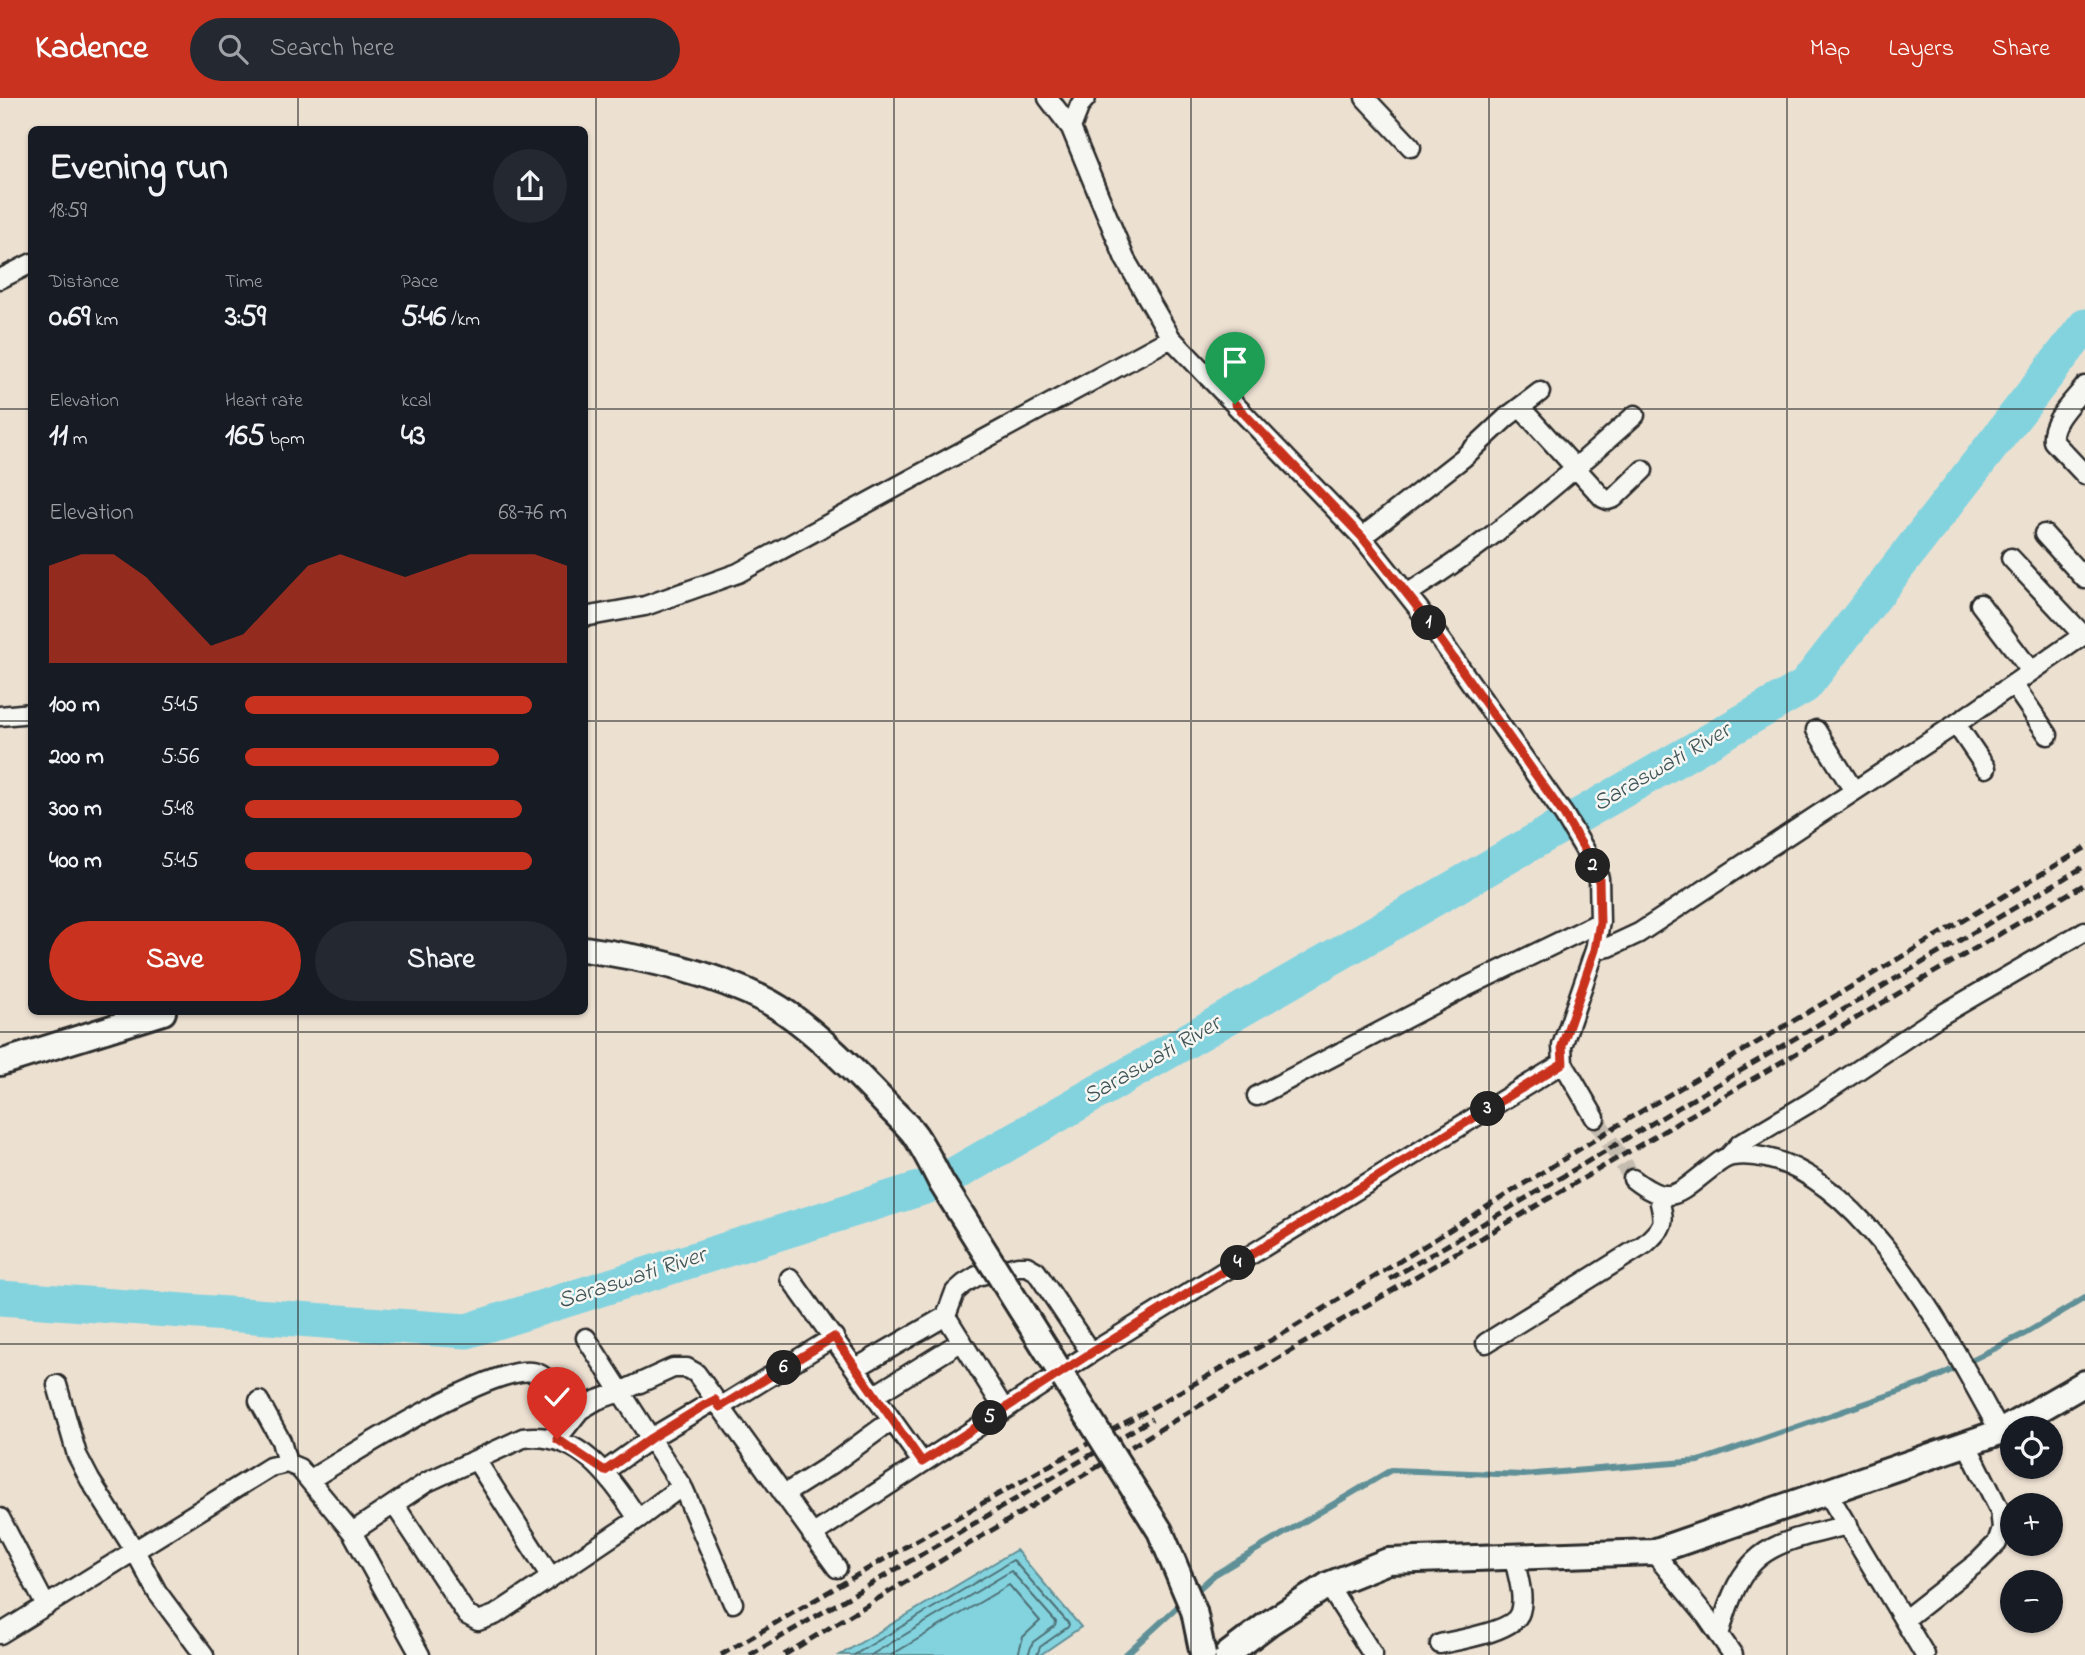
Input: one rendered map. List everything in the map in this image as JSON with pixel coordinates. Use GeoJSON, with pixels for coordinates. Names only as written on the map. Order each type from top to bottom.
{"type":"FeatureCollection","features":[{"type":"Feature","properties":{"kind":"street"},"geometry":{"type":"LineString","coordinates":[[1048,98],[1071,128],[1125,259],[1171,338],[1362,537],[1407,594],[1564,815],[1589,857],[1599,878],[1600,922],[1595,950],[1562,1046],[1563,1063],[1595,1118]]}},
{"type":"Feature","properties":{"kind":"street"},"geometry":{"type":"LineString","coordinates":[[1071,128],[1080,105],[1086,98]]}},
{"type":"Feature","properties":{"kind":"street"},"geometry":{"type":"LineString","coordinates":[[1365,98],[1411,147]]}},
{"type":"Feature","properties":{"kind":"street"},"geometry":{"type":"LineString","coordinates":[[0,279],[28,265]]}},
{"type":"Feature","properties":{"kind":"street"},"geometry":{"type":"LineString","coordinates":[[588,616],[645,606],[738,572],[1171,338]]}},
{"type":"Feature","properties":{"kind":"street"},"geometry":{"type":"LineString","coordinates":[[2085,386],[2055,425],[2052,434],[2053,441],[2085,475]]}},
{"type":"Feature","properties":{"kind":"street"},"geometry":{"type":"LineString","coordinates":[[1362,537],[1463,458],[1540,392]]}},
{"type":"Feature","properties":{"kind":"street"},"geometry":{"type":"LineString","coordinates":[[1520,407],[1603,498],[1608,500],[1624,489],[1643,470]]}},
{"type":"Feature","properties":{"kind":"street"},"geometry":{"type":"LineString","coordinates":[[1407,594],[1456,564],[1524,513],[1635,415]]}},
{"type":"Feature","properties":{"kind":"street"},"geometry":{"type":"LineString","coordinates":[[2045,534],[2085,579]]}},
{"type":"Feature","properties":{"kind":"street"},"geometry":{"type":"LineString","coordinates":[[1595,950],[1609,947],[1639,933],[2084,635],[2011,558]]}},
{"type":"Feature","properties":{"kind":"street"},"geometry":{"type":"LineString","coordinates":[[1979,604],[2031,671]]}},
{"type":"Feature","properties":{"kind":"street"},"geometry":{"type":"LineString","coordinates":[[2013,684],[2048,735]]}},
{"type":"Feature","properties":{"kind":"street"},"geometry":{"type":"LineString","coordinates":[[0,716],[28,713]]}},
{"type":"Feature","properties":{"kind":"street"},"geometry":{"type":"LineString","coordinates":[[1956,723],[1986,768]]}},
{"type":"Feature","properties":{"kind":"street"},"geometry":{"type":"LineString","coordinates":[[1816,730],[1854,791]]}},
{"type":"Feature","properties":{"kind":"street"},"geometry":{"type":"LineString","coordinates":[[1257,1096],[1458,991],[1600,922]]}},
{"type":"Feature","properties":{"kind":"street"},"geometry":{"type":"LineString","coordinates":[[1633,1179],[1658,1194],[1668,1197],[1679,1193],[1729,1156],[1740,1144],[1809,1103],[1936,1018],[2085,931]]}},
{"type":"Feature","properties":{"kind":"street"},"geometry":{"type":"LineString","coordinates":[[588,950],[637,956],[689,970],[771,1003],[814,1035],[862,1078],[914,1133],[1160,1531],[1194,1611],[1203,1655]]}},
{"type":"Feature","properties":{"kind":"street"},"geometry":{"type":"LineString","coordinates":[[0,1063],[153,1015]]}},
{"type":"Feature","properties":{"kind":"street"},"geometry":{"type":"LineString","coordinates":[[812,1535],[1091,1353],[1563,1063]]}},
{"type":"Feature","properties":{"kind":"street"},"geometry":{"type":"LineString","coordinates":[[1227,1655],[1269,1623],[1328,1585],[1388,1561],[1653,1552],[2000,1432],[1930,1309],[1880,1240],[1831,1192],[1803,1172],[1780,1161],[1729,1156]]}},
{"type":"Feature","properties":{"kind":"street"},"geometry":{"type":"LineString","coordinates":[[1486,1343],[1645,1244],[1659,1231],[1663,1222],[1658,1194]]}},
{"type":"Feature","properties":{"kind":"street"},"geometry":{"type":"LineString","coordinates":[[856,1368],[946,1317],[955,1292],[964,1283],[1018,1266],[1027,1266],[1036,1271],[1091,1353]]}},
{"type":"Feature","properties":{"kind":"street"},"geometry":{"type":"LineString","coordinates":[[790,1278],[922,1462]]}},
{"type":"Feature","properties":{"kind":"street"},"geometry":{"type":"LineString","coordinates":[[946,1317],[1004,1409]]}},
{"type":"Feature","properties":{"kind":"street"},"geometry":{"type":"LineString","coordinates":[[605,1471],[651,1438],[718,1404],[834,1337]]}},
{"type":"Feature","properties":{"kind":"street"},"geometry":{"type":"LineString","coordinates":[[586,1338],[681,1486],[733,1603]]}},
{"type":"Feature","properties":{"kind":"street"},"geometry":{"type":"LineString","coordinates":[[875,1395],[962,1341]]}},
{"type":"Feature","properties":{"kind":"street"},"geometry":{"type":"LineString","coordinates":[[557,1439],[580,1410],[588,1405],[673,1368],[687,1368],[696,1373],[836,1568]]}},
{"type":"Feature","properties":{"kind":"street"},"geometry":{"type":"LineString","coordinates":[[309,1480],[446,1401],[500,1377],[526,1371],[538,1373],[549,1381],[571,1421]]}},
{"type":"Feature","properties":{"kind":"street"},"geometry":{"type":"LineString","coordinates":[[2028,1416],[2085,1383]]}},
{"type":"Feature","properties":{"kind":"street"},"geometry":{"type":"LineString","coordinates":[[57,1385],[77,1455],[90,1480],[135,1551],[157,1592],[204,1655]]}},
{"type":"Feature","properties":{"kind":"street"},"geometry":{"type":"LineString","coordinates":[[259,1401],[281,1440],[287,1463]]}},
{"type":"Feature","properties":{"kind":"street"},"geometry":{"type":"LineString","coordinates":[[783,1496],[892,1420]]}},
{"type":"Feature","properties":{"kind":"street"},"geometry":{"type":"LineString","coordinates":[[352,1532],[427,1482],[523,1438],[537,1436],[557,1439],[605,1471],[638,1519]]}},
{"type":"Feature","properties":{"kind":"street"},"geometry":{"type":"LineString","coordinates":[[1904,1620],[1979,1561],[1997,1543],[2002,1528],[2000,1511],[1966,1443]]}},
{"type":"Feature","properties":{"kind":"street"},"geometry":{"type":"LineString","coordinates":[[476,1460],[551,1577]]}},
{"type":"Feature","properties":{"kind":"street"},"geometry":{"type":"LineString","coordinates":[[0,1634],[270,1467],[287,1463],[299,1468],[352,1532],[420,1655]]}},
{"type":"Feature","properties":{"kind":"street"},"geometry":{"type":"LineString","coordinates":[[394,1504],[467,1615],[478,1621],[495,1615],[638,1519],[681,1486]]}},
{"type":"Feature","properties":{"kind":"street"},"geometry":{"type":"LineString","coordinates":[[1827,1492],[1925,1655]]}},
{"type":"Feature","properties":{"kind":"street"},"geometry":{"type":"LineString","coordinates":[[0,1518],[46,1606]]}},
{"type":"Feature","properties":{"kind":"street"},"geometry":{"type":"LineString","coordinates":[[1723,1648],[1736,1585],[1747,1568],[1765,1551],[1794,1538],[1848,1525]]}},
{"type":"Feature","properties":{"kind":"street"},"geometry":{"type":"LineString","coordinates":[[1653,1552],[1723,1648]]}},
{"type":"Feature","properties":{"kind":"street"},"geometry":{"type":"LineString","coordinates":[[1440,1644],[1515,1622],[1520,1615],[1522,1603],[1514,1558]]}},
{"type":"Feature","properties":{"kind":"street"},"geometry":{"type":"LineString","coordinates":[[1328,1585],[1373,1655]]}},
{"type":"Feature","properties":{"kind":"water"},"geometry":{"type":"Polygon","coordinates":[[[1016,1550],[1081,1627],[1040,1655],[840,1655],[1016,1550]]]}},
{"type":"Feature","properties":{"kind":"waterway","name":"Saraswati River"},"geometry":{"type":"LineString","coordinates":[[0,1298],[467,1331],[941,1182],[1805,686],[2085,326]]}},
{"type":"Feature","properties":{"kind":"waterway"},"geometry":{"type":"LineString","coordinates":[[1194,1593],[1214,1575],[1391,1470],[1523,1475],[1699,1461],[1927,1382],[2026,1333],[2085,1298]]}},
{"type":"Feature","properties":{"kind":"waterway"},"geometry":{"type":"LineString","coordinates":[[1125,1655],[1183,1602]]}},
{"type":"Feature","properties":{"kind":"tunnel"},"geometry":{"type":"LineString","coordinates":[[1595,1118],[1633,1179]]}},
{"type":"Feature","properties":{"kind":"railway"},"geometry":{"type":"LineString","coordinates":[[721,1655],[905,1547],[1291,1329],[1623,1122],[2085,848]]}},
{"type":"Feature","properties":{"kind":"railway"},"geometry":{"type":"LineString","coordinates":[[1390,1279],[2085,866]]}},
{"type":"Feature","properties":{"kind":"railway"},"geometry":{"type":"LineString","coordinates":[[784,1655],[1357,1311],[2085,884]]}},
{"type":"Feature","properties":{"kind":"railway"},"geometry":{"type":"LineString","coordinates":[[750,1655],[1152,1419]]}},
{"type":"Feature","properties":{"kind":"route"},"geometry":{"type":"LineString","coordinates":[[557,1439],[588,1457],[605,1471],[651,1438],[705,1405],[715,1400],[720,1407],[834,1337],[922,1462],[1091,1353],[1563,1063],[1562,1046],[1595,950],[1600,922],[1599,878],[1589,857],[1564,815],[1418,608],[1362,537],[1235,404]]}}]}
